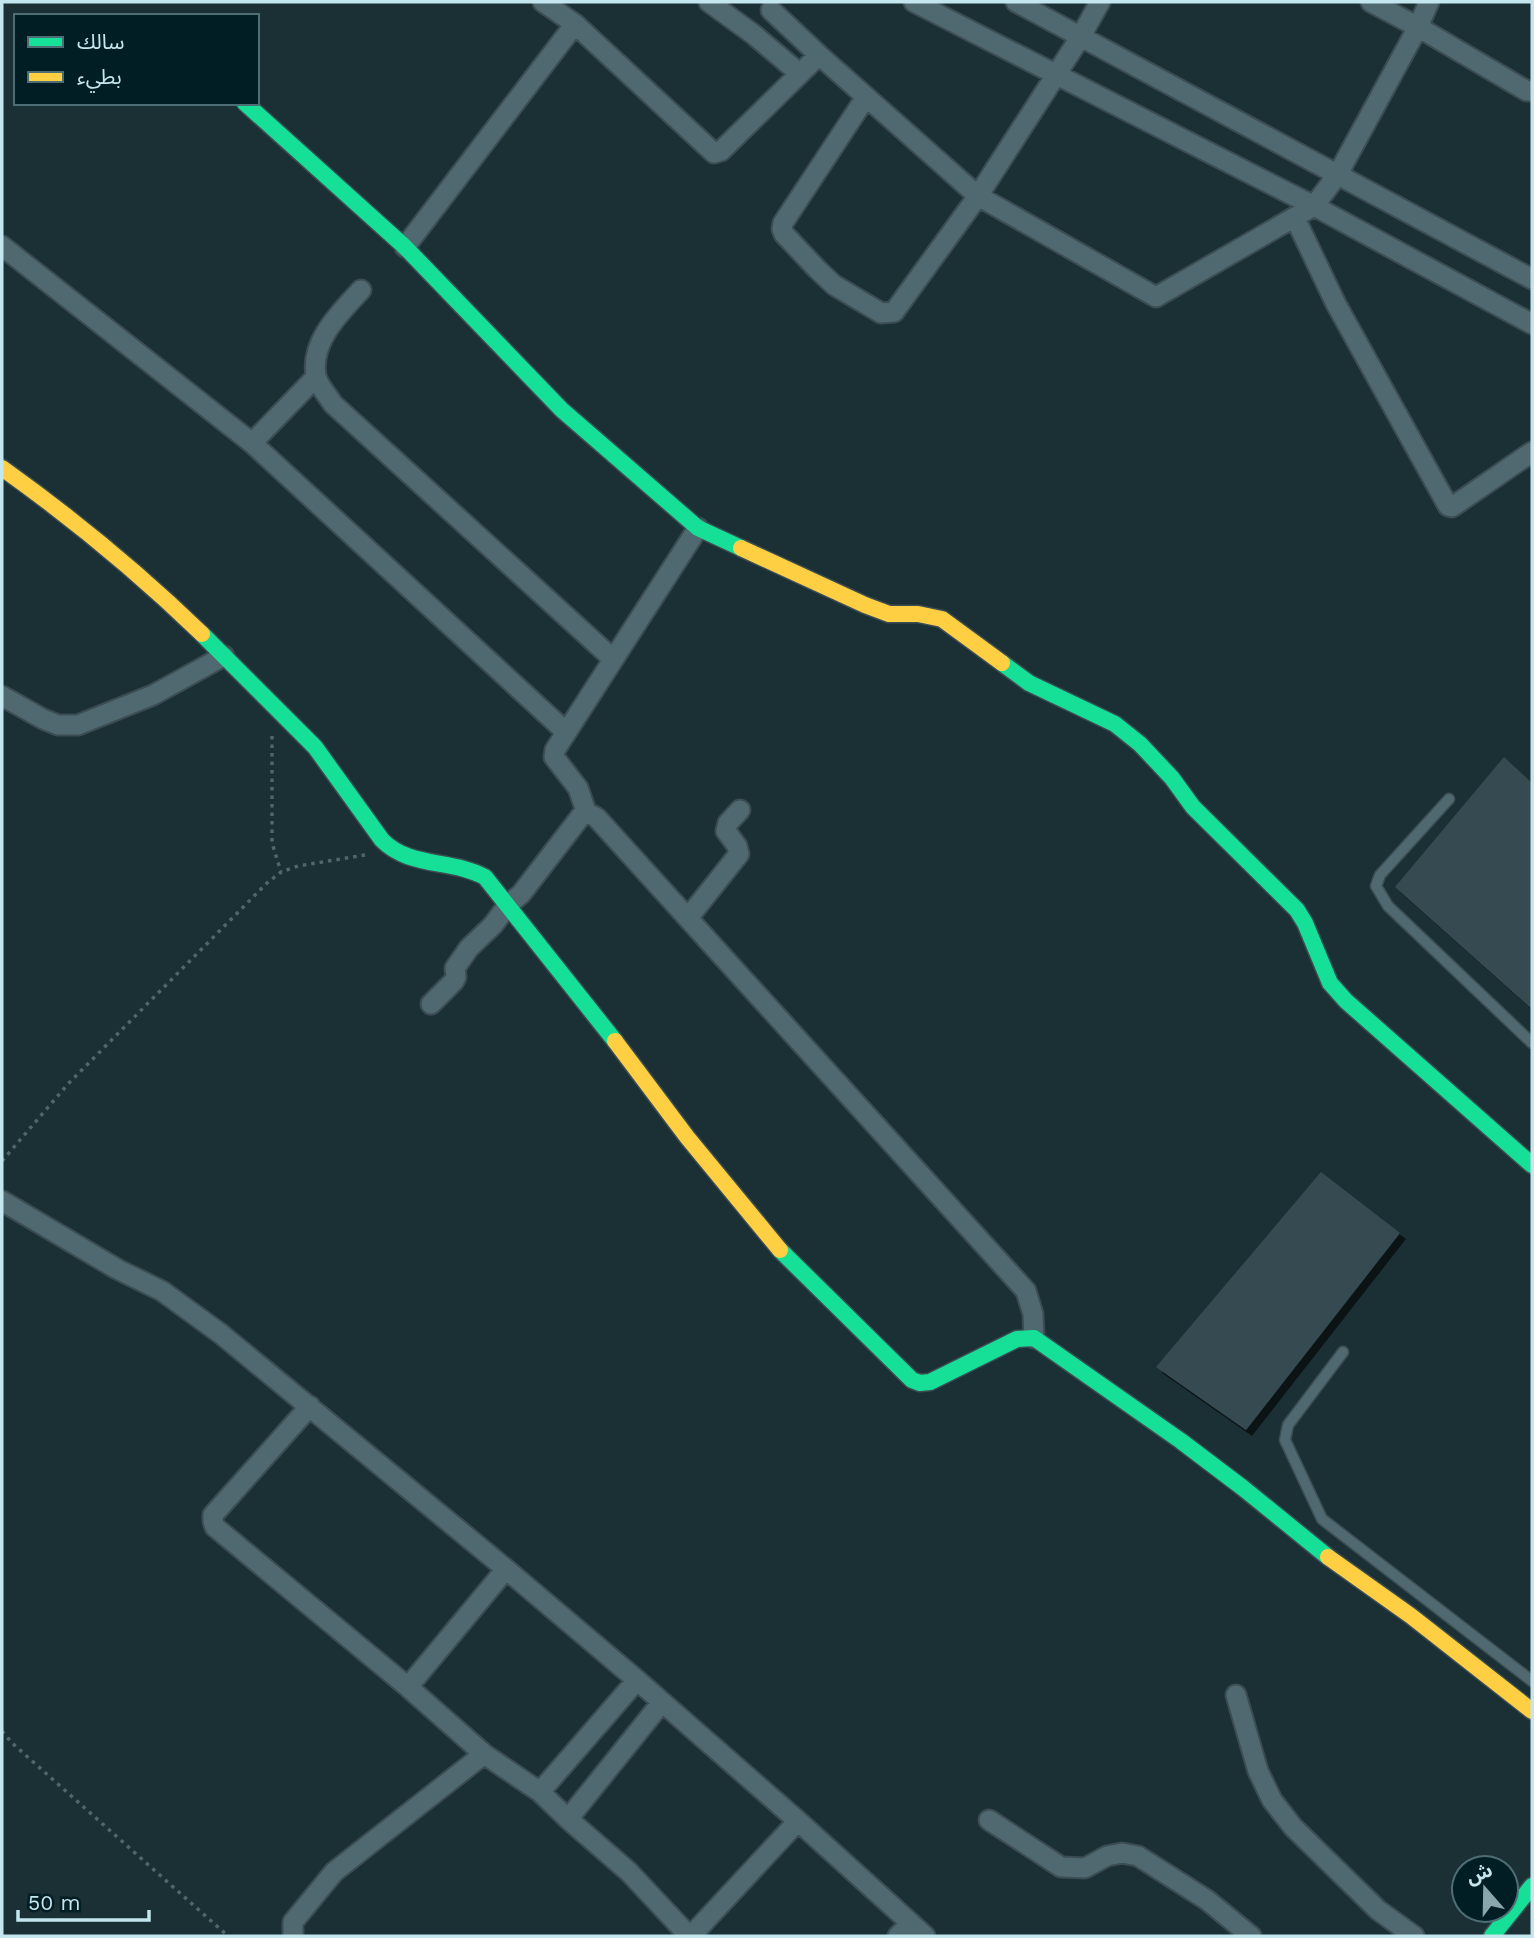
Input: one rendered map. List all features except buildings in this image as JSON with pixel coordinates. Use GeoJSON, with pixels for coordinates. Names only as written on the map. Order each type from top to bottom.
{"type":"FeatureCollection","features":[{"type":"Feature","properties":{"kind":"main road"},"geometry":{"type":"LineString","coordinates":[[247,105],[405,247],[562,410],[698,528],[864,605],[889,614],[918,614],[942,620],[1028,683],[1115,724],[1140,744],[1172,778],[1192,807],[1297,910],[1330,983],[1346,1001],[1532,1165]]}},
{"type":"Feature","properties":{"kind":"main road"},"geometry":{"type":"LineString","coordinates":[[2,468],[161,594],[315,747],[392,850],[473,869],[485,877],[604,1027],[687,1138],[786,1258],[912,1380],[920,1383],[930,1381],[1017,1339],[1034,1338],[1181,1441],[1330,1559],[1411,1616],[1532,1711]]}},
{"type":"Feature","properties":{"kind":"main road"},"geometry":{"type":"LineString","coordinates":[[1492,1936],[1532,1886]]}},
{"type":"Feature","properties":{"kind":"street"},"geometry":{"type":"LineString","coordinates":[[543,2],[575,24],[714,153],[720,151],[818,55]]}},
{"type":"Feature","properties":{"kind":"street"},"geometry":{"type":"LineString","coordinates":[[709,2],[753,34],[799,74]]}},
{"type":"Feature","properties":{"kind":"street"},"geometry":{"type":"LineString","coordinates":[[914,2],[1314,206],[1532,324]]}},
{"type":"Feature","properties":{"kind":"street"},"geometry":{"type":"LineString","coordinates":[[1016,2],[1532,279]]}},
{"type":"Feature","properties":{"kind":"street"},"geometry":{"type":"LineString","coordinates":[[866,97],[783,223],[782,229],[834,285],[881,313],[894,312],[978,196],[1100,2]]}},
{"type":"Feature","properties":{"kind":"street"},"geometry":{"type":"LineString","coordinates":[[1371,2],[1527,91],[1532,91]]}},
{"type":"Feature","properties":{"kind":"street"},"geometry":{"type":"LineString","coordinates":[[753,34],[773,6],[818,55],[978,196],[1156,297],[1314,206],[1338,174],[1429,2]]}},
{"type":"Feature","properties":{"kind":"street"},"geometry":{"type":"LineString","coordinates":[[405,247],[575,24]]}},
{"type":"Feature","properties":{"kind":"street"},"geometry":{"type":"LineString","coordinates":[[1295,218],[1336,304],[1448,506],[1452,507],[1532,452]]}},
{"type":"Feature","properties":{"kind":"street"},"geometry":{"type":"LineString","coordinates":[[2,246],[252,443],[566,732]]}},
{"type":"Feature","properties":{"kind":"street"},"geometry":{"type":"LineString","coordinates":[[361,290],[332,321],[317,351],[316,377],[333,404],[613,659]]}},
{"type":"Feature","properties":{"kind":"street"},"geometry":{"type":"LineString","coordinates":[[252,443],[316,377]]}},
{"type":"Feature","properties":{"kind":"street"},"geometry":{"type":"LineString","coordinates":[[587,814],[578,788],[554,757],[555,750],[698,528]]}},
{"type":"Feature","properties":{"kind":"street"},"geometry":{"type":"LineString","coordinates":[[2,696],[58,725],[78,725],[153,695],[224,656]]}},
{"type":"Feature","properties":{"kind":"street"},"geometry":{"type":"LineString","coordinates":[[688,918],[738,854],[737,846],[726,831],[728,823],[740,810]]}},
{"type":"Feature","properties":{"kind":"street"},"geometry":{"type":"LineString","coordinates":[[431,1004],[454,981],[455,968],[469,948],[521,894],[581,816],[587,814],[597,818],[1026,1291],[1033,1314],[1034,1338]]}},
{"type":"Feature","properties":{"kind":"street"},"geometry":{"type":"LineString","coordinates":[[2,1202],[117,1269],[162,1291],[221,1334],[637,1680],[798,1821],[911,1932]]}},
{"type":"Feature","properties":{"kind":"street"},"geometry":{"type":"LineString","coordinates":[[310,1406],[213,1515],[215,1527],[408,1687],[484,1754],[540,1792],[629,1872],[690,1936],[798,1821]]}},
{"type":"Feature","properties":{"kind":"street"},"geometry":{"type":"LineString","coordinates":[[408,1687],[506,1569]]}},
{"type":"Feature","properties":{"kind":"street"},"geometry":{"type":"LineString","coordinates":[[540,1792],[637,1680]]}},
{"type":"Feature","properties":{"kind":"street"},"geometry":{"type":"LineString","coordinates":[[1236,1695],[1258,1771],[1272,1800],[1293,1827],[1378,1910],[1414,1936]]}},
{"type":"Feature","properties":{"kind":"street"},"geometry":{"type":"LineString","coordinates":[[568,1819],[662,1702]]}},
{"type":"Feature","properties":{"kind":"street"},"geometry":{"type":"LineString","coordinates":[[292,1936],[293,1922],[334,1872],[484,1754]]}},
{"type":"Feature","properties":{"kind":"street"},"geometry":{"type":"LineString","coordinates":[[989,1820],[1061,1867],[1085,1868],[1107,1856],[1122,1853],[1138,1856],[1207,1900],[1251,1936]]}},
{"type":"Feature","properties":{"kind":"lane"},"geometry":{"type":"LineString","coordinates":[[1449,799],[1380,875],[1376,886],[1388,906],[1532,1042]]}},
{"type":"Feature","properties":{"kind":"lane"},"geometry":{"type":"LineString","coordinates":[[1343,1352],[1288,1425],[1284,1440],[1322,1519],[1532,1681]]}},
{"type":"Feature","properties":{"kind":"path"},"geometry":{"type":"LineString","coordinates":[[281,872],[272,843],[272,730],[283,715]]}},
{"type":"Feature","properties":{"kind":"path"},"geometry":{"type":"LineString","coordinates":[[2,1161],[68,1084],[281,872],[298,866],[392,850]]}},
{"type":"Feature","properties":{"kind":"path"},"geometry":{"type":"LineString","coordinates":[[2,1731],[12,1744],[228,1936]]}},
{"type":"Feature","properties":{"kind":"traffic: fast"},"geometry":{"type":"LineString","coordinates":[[247,105],[405,247],[562,410],[698,528],[741,548]]}},
{"type":"Feature","properties":{"kind":"traffic: fast"},"geometry":{"type":"LineString","coordinates":[[202,634],[315,747],[382,840],[405,855],[472,871],[485,877],[615,1041]]}},
{"type":"Feature","properties":{"kind":"traffic: fast"},"geometry":{"type":"LineString","coordinates":[[1002,663],[1029,683],[1115,724],[1140,744],[1172,778],[1193,807],[1297,910],[1330,983],[1346,1001],[1532,1165]]}},
{"type":"Feature","properties":{"kind":"traffic: fast"},"geometry":{"type":"LineString","coordinates":[[780,1250],[912,1380],[930,1382],[1017,1339],[1034,1338],[1181,1441],[1328,1557]]}},
{"type":"Feature","properties":{"kind":"traffic: fast"},"geometry":{"type":"LineString","coordinates":[[1492,1936],[1532,1886]]}},
{"type":"Feature","properties":{"kind":"traffic: slow"},"geometry":{"type":"LineString","coordinates":[[2,468],[105,547],[202,634]]}},
{"type":"Feature","properties":{"kind":"traffic: slow"},"geometry":{"type":"LineString","coordinates":[[741,548],[889,614],[918,614],[942,619],[1002,663]]}},
{"type":"Feature","properties":{"kind":"traffic: slow"},"geometry":{"type":"LineString","coordinates":[[615,1041],[687,1137],[780,1250]]}},
{"type":"Feature","properties":{"kind":"traffic: slow"},"geometry":{"type":"LineString","coordinates":[[1328,1557],[1411,1616],[1532,1711]]}}]}
